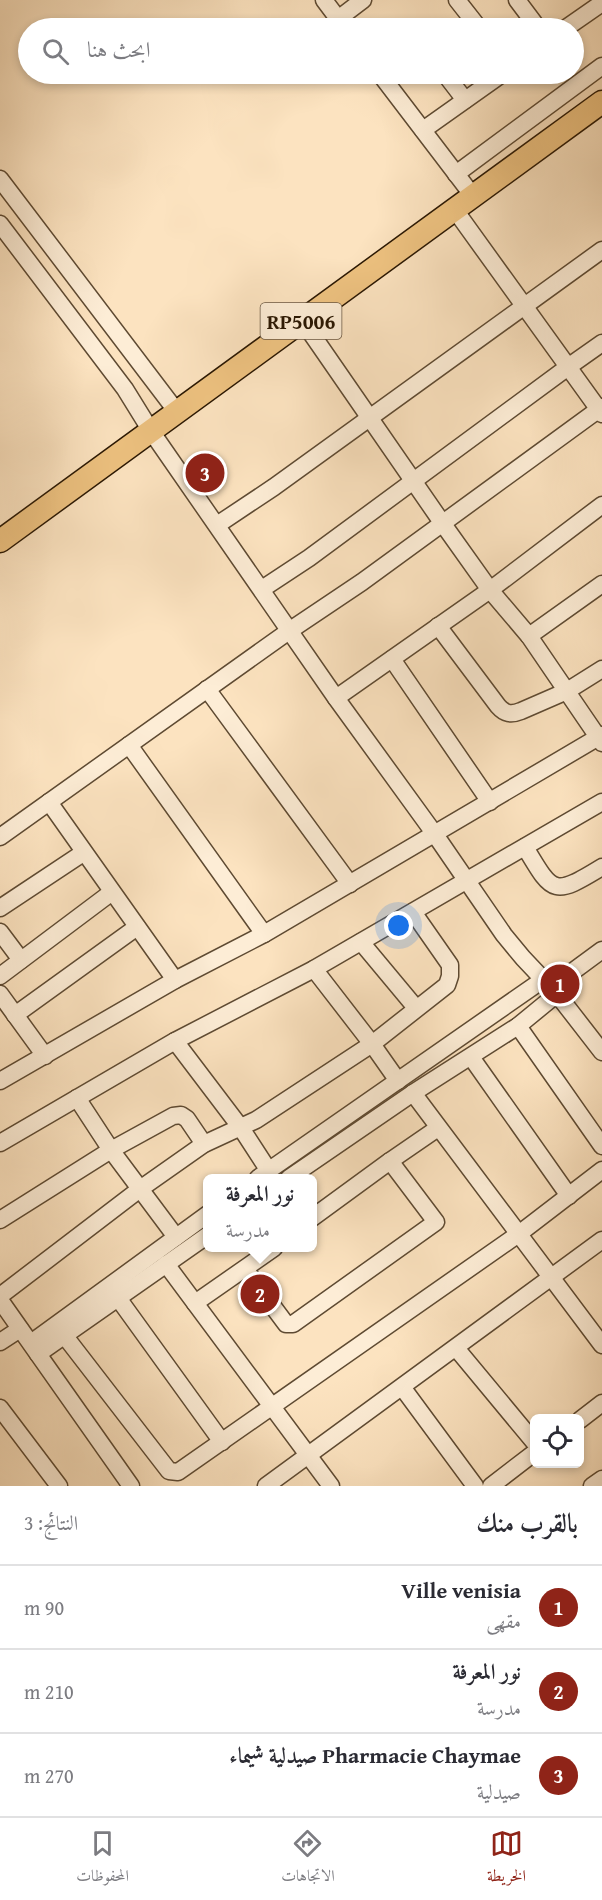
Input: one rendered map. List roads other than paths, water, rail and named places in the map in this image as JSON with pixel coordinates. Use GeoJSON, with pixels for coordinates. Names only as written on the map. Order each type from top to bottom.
{"type":"FeatureCollection","features":[{"type":"Feature","properties":{"kind":"main road","name":"RP5006"},"geometry":{"type":"LineString","coordinates":[[0,541],[602,102]]}},
{"type":"Feature","properties":{"kind":"street"},"geometry":{"type":"LineString","coordinates":[[324,0],[338,18]]}},
{"type":"Feature","properties":{"kind":"street"},"geometry":{"type":"LineString","coordinates":[[347,18],[363,0]]}},
{"type":"Feature","properties":{"kind":"street"},"geometry":{"type":"LineString","coordinates":[[457,0],[471,18]]}},
{"type":"Feature","properties":{"kind":"street"},"geometry":{"type":"LineString","coordinates":[[517,0],[530,18]]}},
{"type":"Feature","properties":{"kind":"street"},"geometry":{"type":"LineString","coordinates":[[578,18],[597,3]]}},
{"type":"Feature","properties":{"kind":"street"},"geometry":{"type":"LineString","coordinates":[[584,79],[602,66]]}},
{"type":"Feature","properties":{"kind":"street"},"geometry":{"type":"LineString","coordinates":[[388,84],[473,196]]}},
{"type":"Feature","properties":{"kind":"street"},"geometry":{"type":"LineString","coordinates":[[453,84],[465,100]]}},
{"type":"Feature","properties":{"kind":"street"},"geometry":{"type":"LineString","coordinates":[[423,130],[488,84]]}},
{"type":"Feature","properties":{"kind":"street"},"geometry":{"type":"LineString","coordinates":[[456,174],[578,84]]}},
{"type":"Feature","properties":{"kind":"street"},"geometry":{"type":"LineString","coordinates":[[0,179],[177,412]]}},
{"type":"Feature","properties":{"kind":"street"},"geometry":{"type":"LineString","coordinates":[[0,837],[601,410],[454,210]]}},
{"type":"Feature","properties":{"kind":"street"},"geometry":{"type":"LineString","coordinates":[[0,224],[125,389],[151,431],[289,631],[513,947],[557,994],[602,1052]]}},
{"type":"Feature","properties":{"kind":"street"},"geometry":{"type":"LineString","coordinates":[[217,525],[274,487],[602,250]]}},
{"type":"Feature","properties":{"kind":"street"},"geometry":{"type":"LineString","coordinates":[[0,1082],[174,980],[264,934],[434,833],[601,739],[529,636],[490,590],[302,320]]}},
{"type":"Feature","properties":{"kind":"street"},"geometry":{"type":"LineString","coordinates":[[262,589],[309,558],[602,343]]}},
{"type":"Feature","properties":{"kind":"street"},"geometry":{"type":"LineString","coordinates":[[336,698],[490,590],[602,505]]}},
{"type":"Feature","properties":{"kind":"street"},"geometry":{"type":"LineString","coordinates":[[529,636],[602,584]]}},
{"type":"Feature","properties":{"kind":"street"},"geometry":{"type":"LineString","coordinates":[[438,626],[503,711],[515,714],[567,691],[602,669]]}},
{"type":"Feature","properties":{"kind":"street"},"geometry":{"type":"LineString","coordinates":[[392,659],[490,802]]}},
{"type":"Feature","properties":{"kind":"street"},"geometry":{"type":"LineString","coordinates":[[207,689],[350,884]]}},
{"type":"Feature","properties":{"kind":"street"},"geometry":{"type":"LineString","coordinates":[[129,745],[264,934]]}},
{"type":"Feature","properties":{"kind":"street"},"geometry":{"type":"LineString","coordinates":[[49,802],[174,980]]}},
{"type":"Feature","properties":{"kind":"street"},"geometry":{"type":"LineString","coordinates":[[0,1143],[176,1041],[314,969],[602,802]]}},
{"type":"Feature","properties":{"kind":"street"},"geometry":{"type":"LineString","coordinates":[[525,847],[545,880],[553,886],[571,885],[602,867]]}},
{"type":"Feature","properties":{"kind":"street"},"geometry":{"type":"LineString","coordinates":[[0,908],[83,853]]}},
{"type":"Feature","properties":{"kind":"street"},"geometry":{"type":"LineString","coordinates":[[0,976],[112,892]]}},
{"type":"Feature","properties":{"kind":"street"},"geometry":{"type":"LineString","coordinates":[[131,1486],[0,1298],[140,1189],[204,1144],[241,1128],[372,1044],[447,985],[451,972],[450,965],[413,912]]}},
{"type":"Feature","properties":{"kind":"street"},"geometry":{"type":"LineString","coordinates":[[15,1015],[137,927]]}},
{"type":"Feature","properties":{"kind":"street"},"geometry":{"type":"LineString","coordinates":[[0,932],[21,960]]}},
{"type":"Feature","properties":{"kind":"street"},"geometry":{"type":"LineString","coordinates":[[361,942],[417,1008]]}},
{"type":"Feature","properties":{"kind":"street"},"geometry":{"type":"LineString","coordinates":[[296,1174],[413,1093],[518,1026],[557,994],[568,975],[602,950]]}},
{"type":"Feature","properties":{"kind":"street"},"geometry":{"type":"LineString","coordinates":[[314,969],[398,1081]]}},
{"type":"Feature","properties":{"kind":"street"},"geometry":{"type":"LineString","coordinates":[[264,1174],[544,979],[568,975]]}},
{"type":"Feature","properties":{"kind":"street"},"geometry":{"type":"LineString","coordinates":[[0,994],[45,1056]]}},
{"type":"Feature","properties":{"kind":"street"},"geometry":{"type":"LineString","coordinates":[[518,1026],[602,1146]]}},
{"type":"Feature","properties":{"kind":"street"},"geometry":{"type":"LineString","coordinates":[[176,1041],[241,1128],[263,1174]]}},
{"type":"Feature","properties":{"kind":"street"},"geometry":{"type":"LineString","coordinates":[[471,1058],[568,1196]]}},
{"type":"Feature","properties":{"kind":"street"},"geometry":{"type":"LineString","coordinates":[[413,1093],[602,1345]]}},
{"type":"Feature","properties":{"kind":"street"},"geometry":{"type":"LineString","coordinates":[[77,1098],[111,1150],[176,1237]]}},
{"type":"Feature","properties":{"kind":"street"},"geometry":{"type":"LineString","coordinates":[[0,1220],[111,1150],[173,1116],[181,1115],[186,1119],[204,1144]]}},
{"type":"Feature","properties":{"kind":"street"},"geometry":{"type":"LineString","coordinates":[[317,1214],[438,1128]]}},
{"type":"Feature","properties":{"kind":"street"},"geometry":{"type":"LineString","coordinates":[[245,1269],[286,1324],[293,1324],[436,1222],[390,1161]]}},
{"type":"Feature","properties":{"kind":"street"},"geometry":{"type":"LineString","coordinates":[[64,1335],[169,1471],[178,1473],[520,1233],[602,1170]]}},
{"type":"Feature","properties":{"kind":"street"},"geometry":{"type":"LineString","coordinates":[[34,1349],[203,1217]]}},
{"type":"Feature","properties":{"kind":"street"},"geometry":{"type":"LineString","coordinates":[[34,1349],[64,1335],[203,1238]]}},
{"type":"Feature","properties":{"kind":"street"},"geometry":{"type":"LineString","coordinates":[[266,1486],[602,1240]]}},
{"type":"Feature","properties":{"kind":"street"},"geometry":{"type":"LineString","coordinates":[[195,1304],[268,1252]]}},
{"type":"Feature","properties":{"kind":"street"},"geometry":{"type":"LineString","coordinates":[[166,1264],[331,1486]]}},
{"type":"Feature","properties":{"kind":"street"},"geometry":{"type":"LineString","coordinates":[[118,1298],[222,1442]]}},
{"type":"Feature","properties":{"kind":"street"},"geometry":{"type":"LineString","coordinates":[[0,1342],[20,1329]]}},
{"type":"Feature","properties":{"kind":"street"},"geometry":{"type":"LineString","coordinates":[[456,1348],[530,1437]]}},
{"type":"Feature","properties":{"kind":"street"},"geometry":{"type":"LineString","coordinates":[[402,1387],[475,1486]]}},
{"type":"Feature","properties":{"kind":"street"},"geometry":{"type":"LineString","coordinates":[[584,1416],[602,1403]]}},
{"type":"Feature","properties":{"kind":"street"},"geometry":{"type":"LineString","coordinates":[[0,1408],[59,1486]]}},
{"type":"Feature","properties":{"kind":"street"},"geometry":{"type":"LineString","coordinates":[[490,1486],[530,1456]]}},
{"type":"Feature","properties":{"kind":"street"},"geometry":{"type":"LineString","coordinates":[[592,1486],[602,1479]]}},
{"type":"Feature","properties":{"kind":"place","name":"Pharmacie Chaymae صيدلية شيماء"},"geometry":{"type":"Point","coordinates":[205,473]}},
{"type":"Feature","properties":{"kind":"place","name":"Ville venisia"},"geometry":{"type":"Point","coordinates":[560,984]}},
{"type":"Feature","properties":{"kind":"place","name":"نور المعرفة"},"geometry":{"type":"Point","coordinates":[260,1294]}}]}
